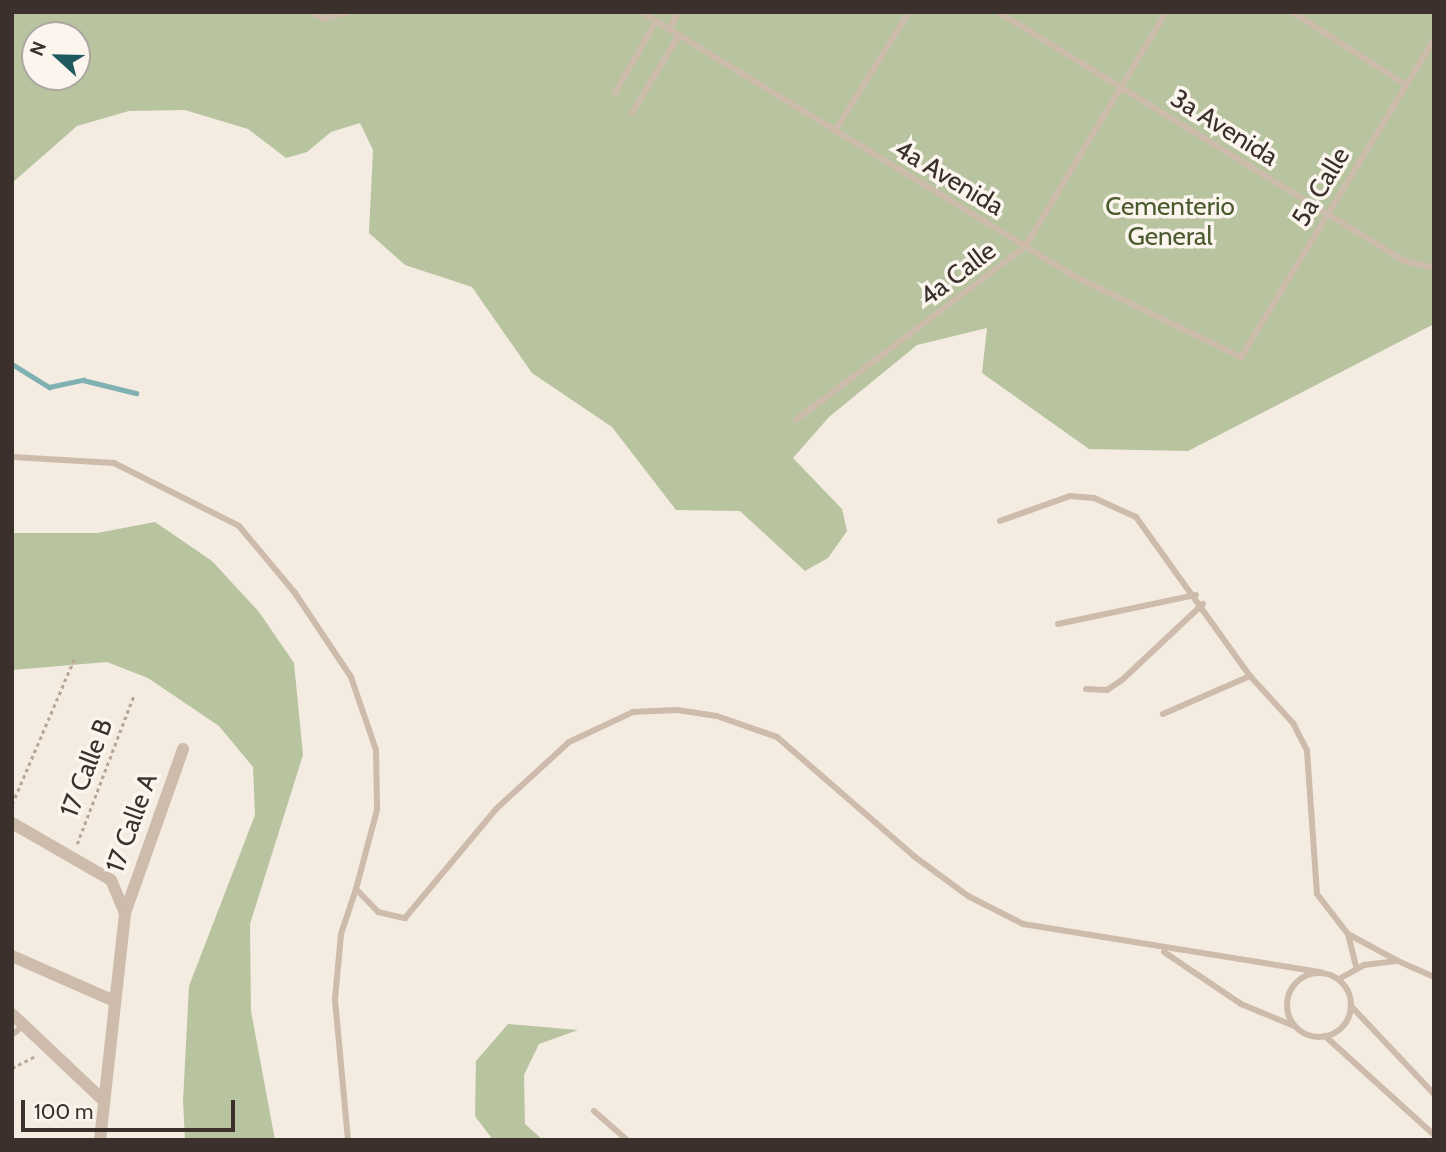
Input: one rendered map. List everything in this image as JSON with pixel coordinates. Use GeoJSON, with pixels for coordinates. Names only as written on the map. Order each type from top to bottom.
{"type":"FeatureCollection","features":[{"type":"Feature","properties":{"kind":"street","name":"17 Calle A"},"geometry":{"type":"LineString","coordinates":[[100,1140],[125,913],[183,749]]}},
{"type":"Feature","properties":{"kind":"street"},"geometry":{"type":"LineString","coordinates":[[12,824],[73,854],[111,880],[125,913]]}},
{"type":"Feature","properties":{"kind":"street"},"geometry":{"type":"LineString","coordinates":[[12,956],[114,1001]]}},
{"type":"Feature","properties":{"kind":"street"},"geometry":{"type":"LineString","coordinates":[[12,1014],[103,1100]]}},
{"type":"Feature","properties":{"kind":"lane"},"geometry":{"type":"LineString","coordinates":[[311,12],[323,19],[346,15]]}},
{"type":"Feature","properties":{"kind":"lane","name":"4a Avenida"},"geometry":{"type":"LineString","coordinates":[[641,12],[1025,247],[1244,355]]}},
{"type":"Feature","properties":{"kind":"lane"},"geometry":{"type":"LineString","coordinates":[[669,29],[679,12]]}},
{"type":"Feature","properties":{"kind":"lane"},"geometry":{"type":"LineString","coordinates":[[835,131],[909,12]]}},
{"type":"Feature","properties":{"kind":"lane","name":"3a Avenida"},"geometry":{"type":"LineString","coordinates":[[998,12],[1402,260],[1434,268]]}},
{"type":"Feature","properties":{"kind":"lane","name":"4a Calle"},"geometry":{"type":"LineString","coordinates":[[796,420],[1025,247],[1166,12]]}},
{"type":"Feature","properties":{"kind":"lane"},"geometry":{"type":"LineString","coordinates":[[1292,12],[1406,85]]}},
{"type":"Feature","properties":{"kind":"lane"},"geometry":{"type":"LineString","coordinates":[[615,93],[656,21]]}},
{"type":"Feature","properties":{"kind":"lane"},"geometry":{"type":"LineString","coordinates":[[632,113],[679,35]]}},
{"type":"Feature","properties":{"kind":"lane","name":"5a Calle"},"geometry":{"type":"LineString","coordinates":[[1244,355],[1434,40]]}},
{"type":"Feature","properties":{"kind":"lane"},"geometry":{"type":"LineString","coordinates":[[12,457],[114,463],[239,526],[295,593],[351,677],[376,750],[377,810],[341,934],[335,999],[348,1140]]}},
{"type":"Feature","properties":{"kind":"lane"},"geometry":{"type":"LineString","coordinates":[[1000,521],[1070,496],[1094,498],[1136,517],[1203,604],[1250,676],[1293,723],[1307,751],[1317,894],[1348,934],[1357,969]]}},
{"type":"Feature","properties":{"kind":"lane"},"geometry":{"type":"LineString","coordinates":[[1058,624],[1196,595]]}},
{"type":"Feature","properties":{"kind":"lane"},"geometry":{"type":"LineString","coordinates":[[1086,689],[1107,690],[1122,680],[1203,604]]}},
{"type":"Feature","properties":{"kind":"lane"},"geometry":{"type":"LineString","coordinates":[[1163,714],[1250,676]]}},
{"type":"Feature","properties":{"kind":"lane"},"geometry":{"type":"LineString","coordinates":[[356,889],[378,912],[405,918],[496,809],[569,742],[633,712],[677,710],[717,716],[777,737],[915,857],[968,896],[1023,924],[1162,951],[1321,972],[1339,979],[1352,1006],[1434,1094]]}},
{"type":"Feature","properties":{"kind":"lane"},"geometry":{"type":"LineString","coordinates":[[1348,934],[1434,978]]}},
{"type":"Feature","properties":{"kind":"lane"},"geometry":{"type":"LineString","coordinates":[[1162,951],[1241,1004],[1325,1036],[1434,1135]]}},
{"type":"Feature","properties":{"kind":"lane"},"geometry":{"type":"LineString","coordinates":[[1339,979],[1357,969],[1398,961]]}},
{"type":"Feature","properties":{"kind":"lane"},"geometry":{"type":"LineString","coordinates":[[1295,1026],[1289,995],[1301,978],[1321,972]]}},
{"type":"Feature","properties":{"kind":"lane"},"geometry":{"type":"LineString","coordinates":[[1325,1036],[1344,1025],[1352,1006]]}},
{"type":"Feature","properties":{"kind":"lane"},"geometry":{"type":"LineString","coordinates":[[12,1035],[24,1025]]}},
{"type":"Feature","properties":{"kind":"lane"},"geometry":{"type":"LineString","coordinates":[[594,1111],[627,1140]]}},
{"type":"Feature","properties":{"kind":"path"},"geometry":{"type":"LineString","coordinates":[[12,804],[74,659]]}},
{"type":"Feature","properties":{"kind":"path","name":"17 Calle B"},"geometry":{"type":"LineString","coordinates":[[73,854],[134,695]]}},
{"type":"Feature","properties":{"kind":"path"},"geometry":{"type":"LineString","coordinates":[[12,1068],[50,1048]]}},
{"type":"Feature","properties":{"kind":"green space","name":"Cementerio General"},"geometry":{"type":"Polygon","coordinates":[[[12,12],[1434,12],[1434,324],[1188,451],[1089,449],[982,373],[987,328],[917,345],[829,417],[793,458],[842,509],[847,531],[828,558],[805,571],[740,511],[676,510],[612,427],[532,373],[472,287],[405,265],[369,233],[373,150],[360,123],[331,132],[307,152],[286,158],[248,129],[185,110],[129,111],[77,126],[12,183],[12,12]]]}},
{"type":"Feature","properties":{"kind":"green space"},"geometry":{"type":"Polygon","coordinates":[[[155,522],[212,561],[259,612],[294,663],[303,755],[250,924],[251,1011],[275,1140],[185,1140],[183,1101],[189,986],[255,815],[253,767],[219,726],[148,678],[107,662],[12,670],[12,533],[97,533],[155,522]]]}},
{"type":"Feature","properties":{"kind":"green space"},"geometry":{"type":"Polygon","coordinates":[[[508,1024],[578,1030],[539,1044],[524,1075],[525,1124],[543,1140],[493,1140],[475,1116],[476,1061],[508,1024]]]}},
{"type":"Feature","properties":{"kind":"waterway"},"geometry":{"type":"LineString","coordinates":[[12,364],[49,387],[83,380],[136,393]]}}]}
